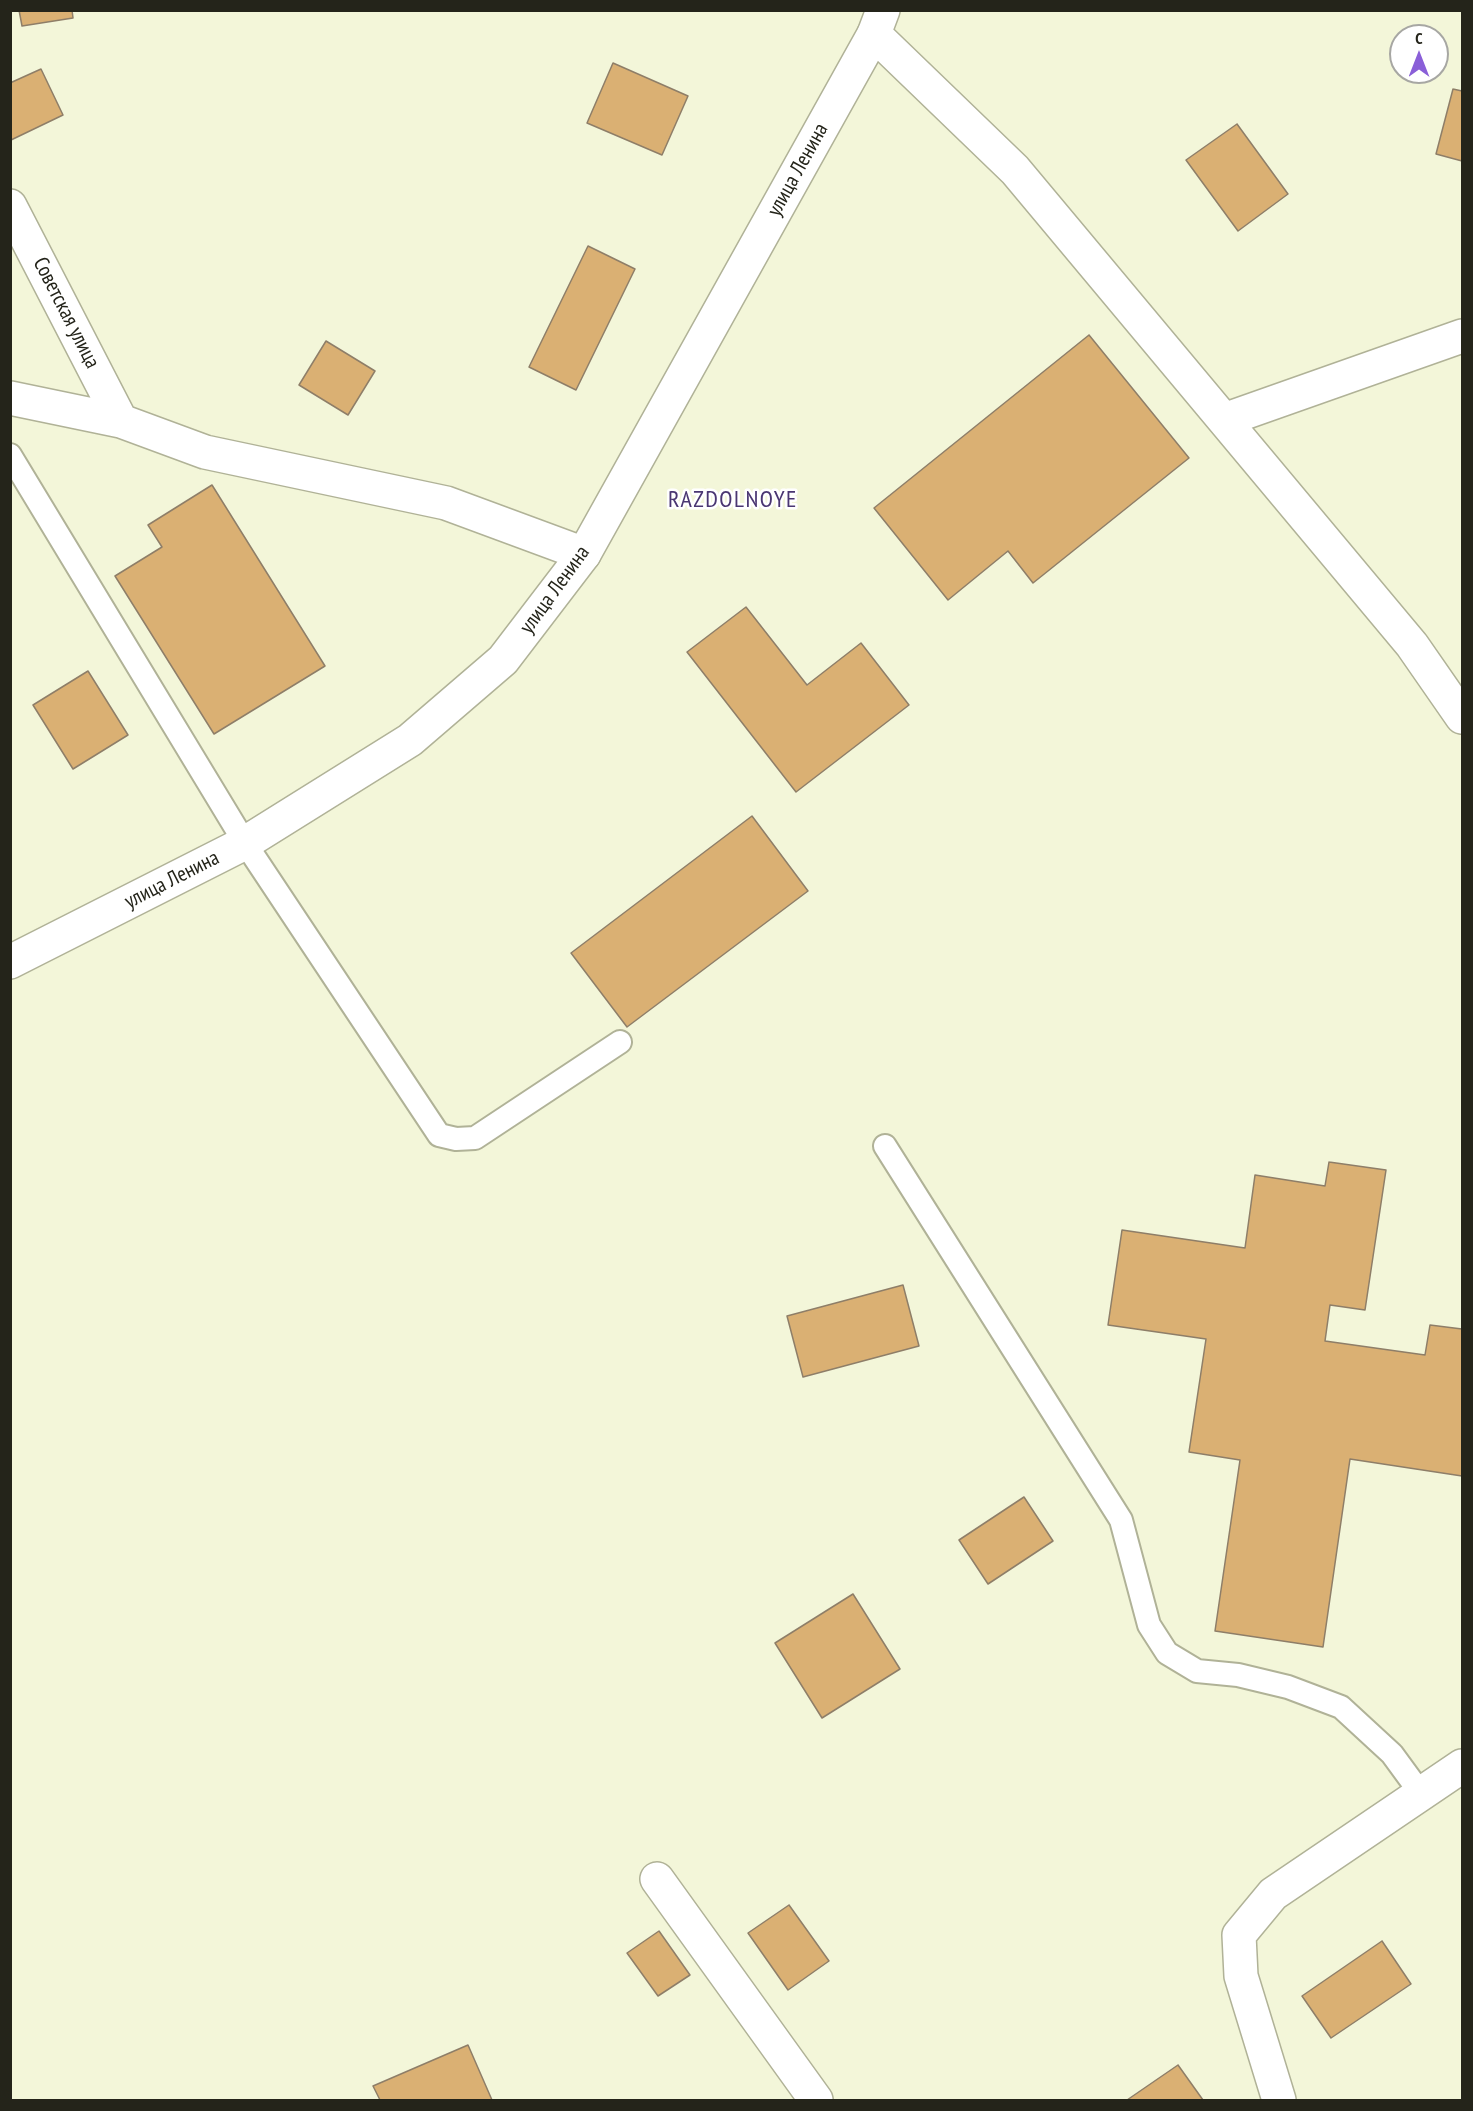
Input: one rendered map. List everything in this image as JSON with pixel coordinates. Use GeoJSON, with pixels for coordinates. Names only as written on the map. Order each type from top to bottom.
{"type":"FeatureCollection","features":[{"type":"Feature","properties":{"kind":"street"},"geometry":{"type":"LineString","coordinates":[[879,22],[1015,170],[1412,645],[1462,717]]}},
{"type":"Feature","properties":{"kind":"street","name":"улица Ленина"},"geometry":{"type":"LineString","coordinates":[[10,962],[245,843],[410,740],[503,660],[584,554],[879,22]]}},
{"type":"Feature","properties":{"kind":"street","name":"Советская улица"},"geometry":{"type":"LineString","coordinates":[[10,206],[121,421]]}},
{"type":"Feature","properties":{"kind":"street"},"geometry":{"type":"LineString","coordinates":[[1224,420],[1462,336]]}},
{"type":"Feature","properties":{"kind":"street"},"geometry":{"type":"LineString","coordinates":[[10,398],[121,421],[205,452],[446,503],[584,554]]}},
{"type":"Feature","properties":{"kind":"street"},"geometry":{"type":"LineString","coordinates":[[1279,2100],[1241,1976],[1239,1935],[1273,1894],[1422,1796],[1462,1766]]}},
{"type":"Feature","properties":{"kind":"street"},"geometry":{"type":"LineString","coordinates":[[657,1879],[816,2100]]}},
{"type":"Feature","properties":{"kind":"lane"},"geometry":{"type":"LineString","coordinates":[[10,455],[245,843],[439,1135],[456,1139],[475,1138],[620,1042]]}},
{"type":"Feature","properties":{"kind":"lane"},"geometry":{"type":"LineString","coordinates":[[885,1146],[1121,1520],[1149,1625],[1167,1653],[1197,1671],[1238,1675],[1288,1687],[1341,1707],[1392,1754],[1422,1796]]}},
{"type":"Feature","properties":{"kind":"building"},"geometry":{"type":"Polygon","coordinates":[[[19,10],[72,10],[73,18],[22,26],[19,10]]]}},
{"type":"Feature","properties":{"kind":"building"},"geometry":{"type":"Polygon","coordinates":[[[613,63],[688,96],[662,155],[587,123],[613,63]]]}},
{"type":"Feature","properties":{"kind":"building"},"geometry":{"type":"Polygon","coordinates":[[[41,69],[63,115],[11,140],[10,83],[41,69]]]}},
{"type":"Feature","properties":{"kind":"building"},"geometry":{"type":"Polygon","coordinates":[[[1453,89],[1462,91],[1462,161],[1436,154],[1453,89]]]}},
{"type":"Feature","properties":{"kind":"building"},"geometry":{"type":"Polygon","coordinates":[[[1237,124],[1288,194],[1238,231],[1186,160],[1237,124]]]}},
{"type":"Feature","properties":{"kind":"building"},"geometry":{"type":"Polygon","coordinates":[[[588,246],[635,269],[576,390],[529,367],[588,246]]]}},
{"type":"Feature","properties":{"kind":"building"},"geometry":{"type":"Polygon","coordinates":[[[1089,335],[1189,458],[1033,583],[1008,551],[948,600],[874,508],[1089,335]]]}},
{"type":"Feature","properties":{"kind":"building"},"geometry":{"type":"Polygon","coordinates":[[[326,341],[375,371],[348,415],[299,385],[326,341]]]}},
{"type":"Feature","properties":{"kind":"building"},"geometry":{"type":"Polygon","coordinates":[[[212,485],[325,666],[214,734],[115,576],[162,547],[148,525],[212,485]]]}},
{"type":"Feature","properties":{"kind":"building"},"geometry":{"type":"Polygon","coordinates":[[[746,607],[807,685],[861,643],[909,705],[796,792],[687,652],[746,607]]]}},
{"type":"Feature","properties":{"kind":"building"},"geometry":{"type":"Polygon","coordinates":[[[88,671],[128,735],[73,769],[33,705],[88,671]]]}},
{"type":"Feature","properties":{"kind":"building"},"geometry":{"type":"Polygon","coordinates":[[[752,816],[808,891],[627,1027],[571,953],[752,816]]]}},
{"type":"Feature","properties":{"kind":"building"},"geometry":{"type":"Polygon","coordinates":[[[1329,1162],[1386,1170],[1365,1310],[1330,1305],[1325,1341],[1425,1355],[1430,1325],[1462,1329],[1462,1476],[1350,1459],[1323,1647],[1215,1631],[1240,1460],[1189,1452],[1206,1339],[1108,1325],[1122,1230],[1245,1248],[1255,1175],[1325,1186],[1329,1162]]]}},
{"type":"Feature","properties":{"kind":"building"},"geometry":{"type":"Polygon","coordinates":[[[903,1285],[919,1346],[803,1377],[787,1316],[903,1285]]]}},
{"type":"Feature","properties":{"kind":"building"},"geometry":{"type":"Polygon","coordinates":[[[1024,1497],[1053,1541],[988,1584],[959,1540],[1024,1497]]]}},
{"type":"Feature","properties":{"kind":"building"},"geometry":{"type":"Polygon","coordinates":[[[853,1594],[900,1669],[822,1718],[775,1643],[853,1594]]]}},
{"type":"Feature","properties":{"kind":"building"},"geometry":{"type":"Polygon","coordinates":[[[789,1905],[829,1961],[788,1990],[748,1933],[789,1905]]]}},
{"type":"Feature","properties":{"kind":"building"},"geometry":{"type":"Polygon","coordinates":[[[659,1931],[690,1975],[658,1996],[627,1953],[659,1931]]]}},
{"type":"Feature","properties":{"kind":"building"},"geometry":{"type":"Polygon","coordinates":[[[1382,1941],[1411,1984],[1331,2038],[1302,1996],[1382,1941]]]}},
{"type":"Feature","properties":{"kind":"building"},"geometry":{"type":"Polygon","coordinates":[[[468,2045],[492,2100],[380,2100],[373,2086],[468,2045]]]}},
{"type":"Feature","properties":{"kind":"building"},"geometry":{"type":"Polygon","coordinates":[[[1178,2065],[1203,2100],[1127,2100],[1178,2065]]]}},
{"type":"Feature","properties":{"kind":"district","name":"RAZDOLNOYE"},"geometry":{"type":"Point","coordinates":[733,500]}}]}
